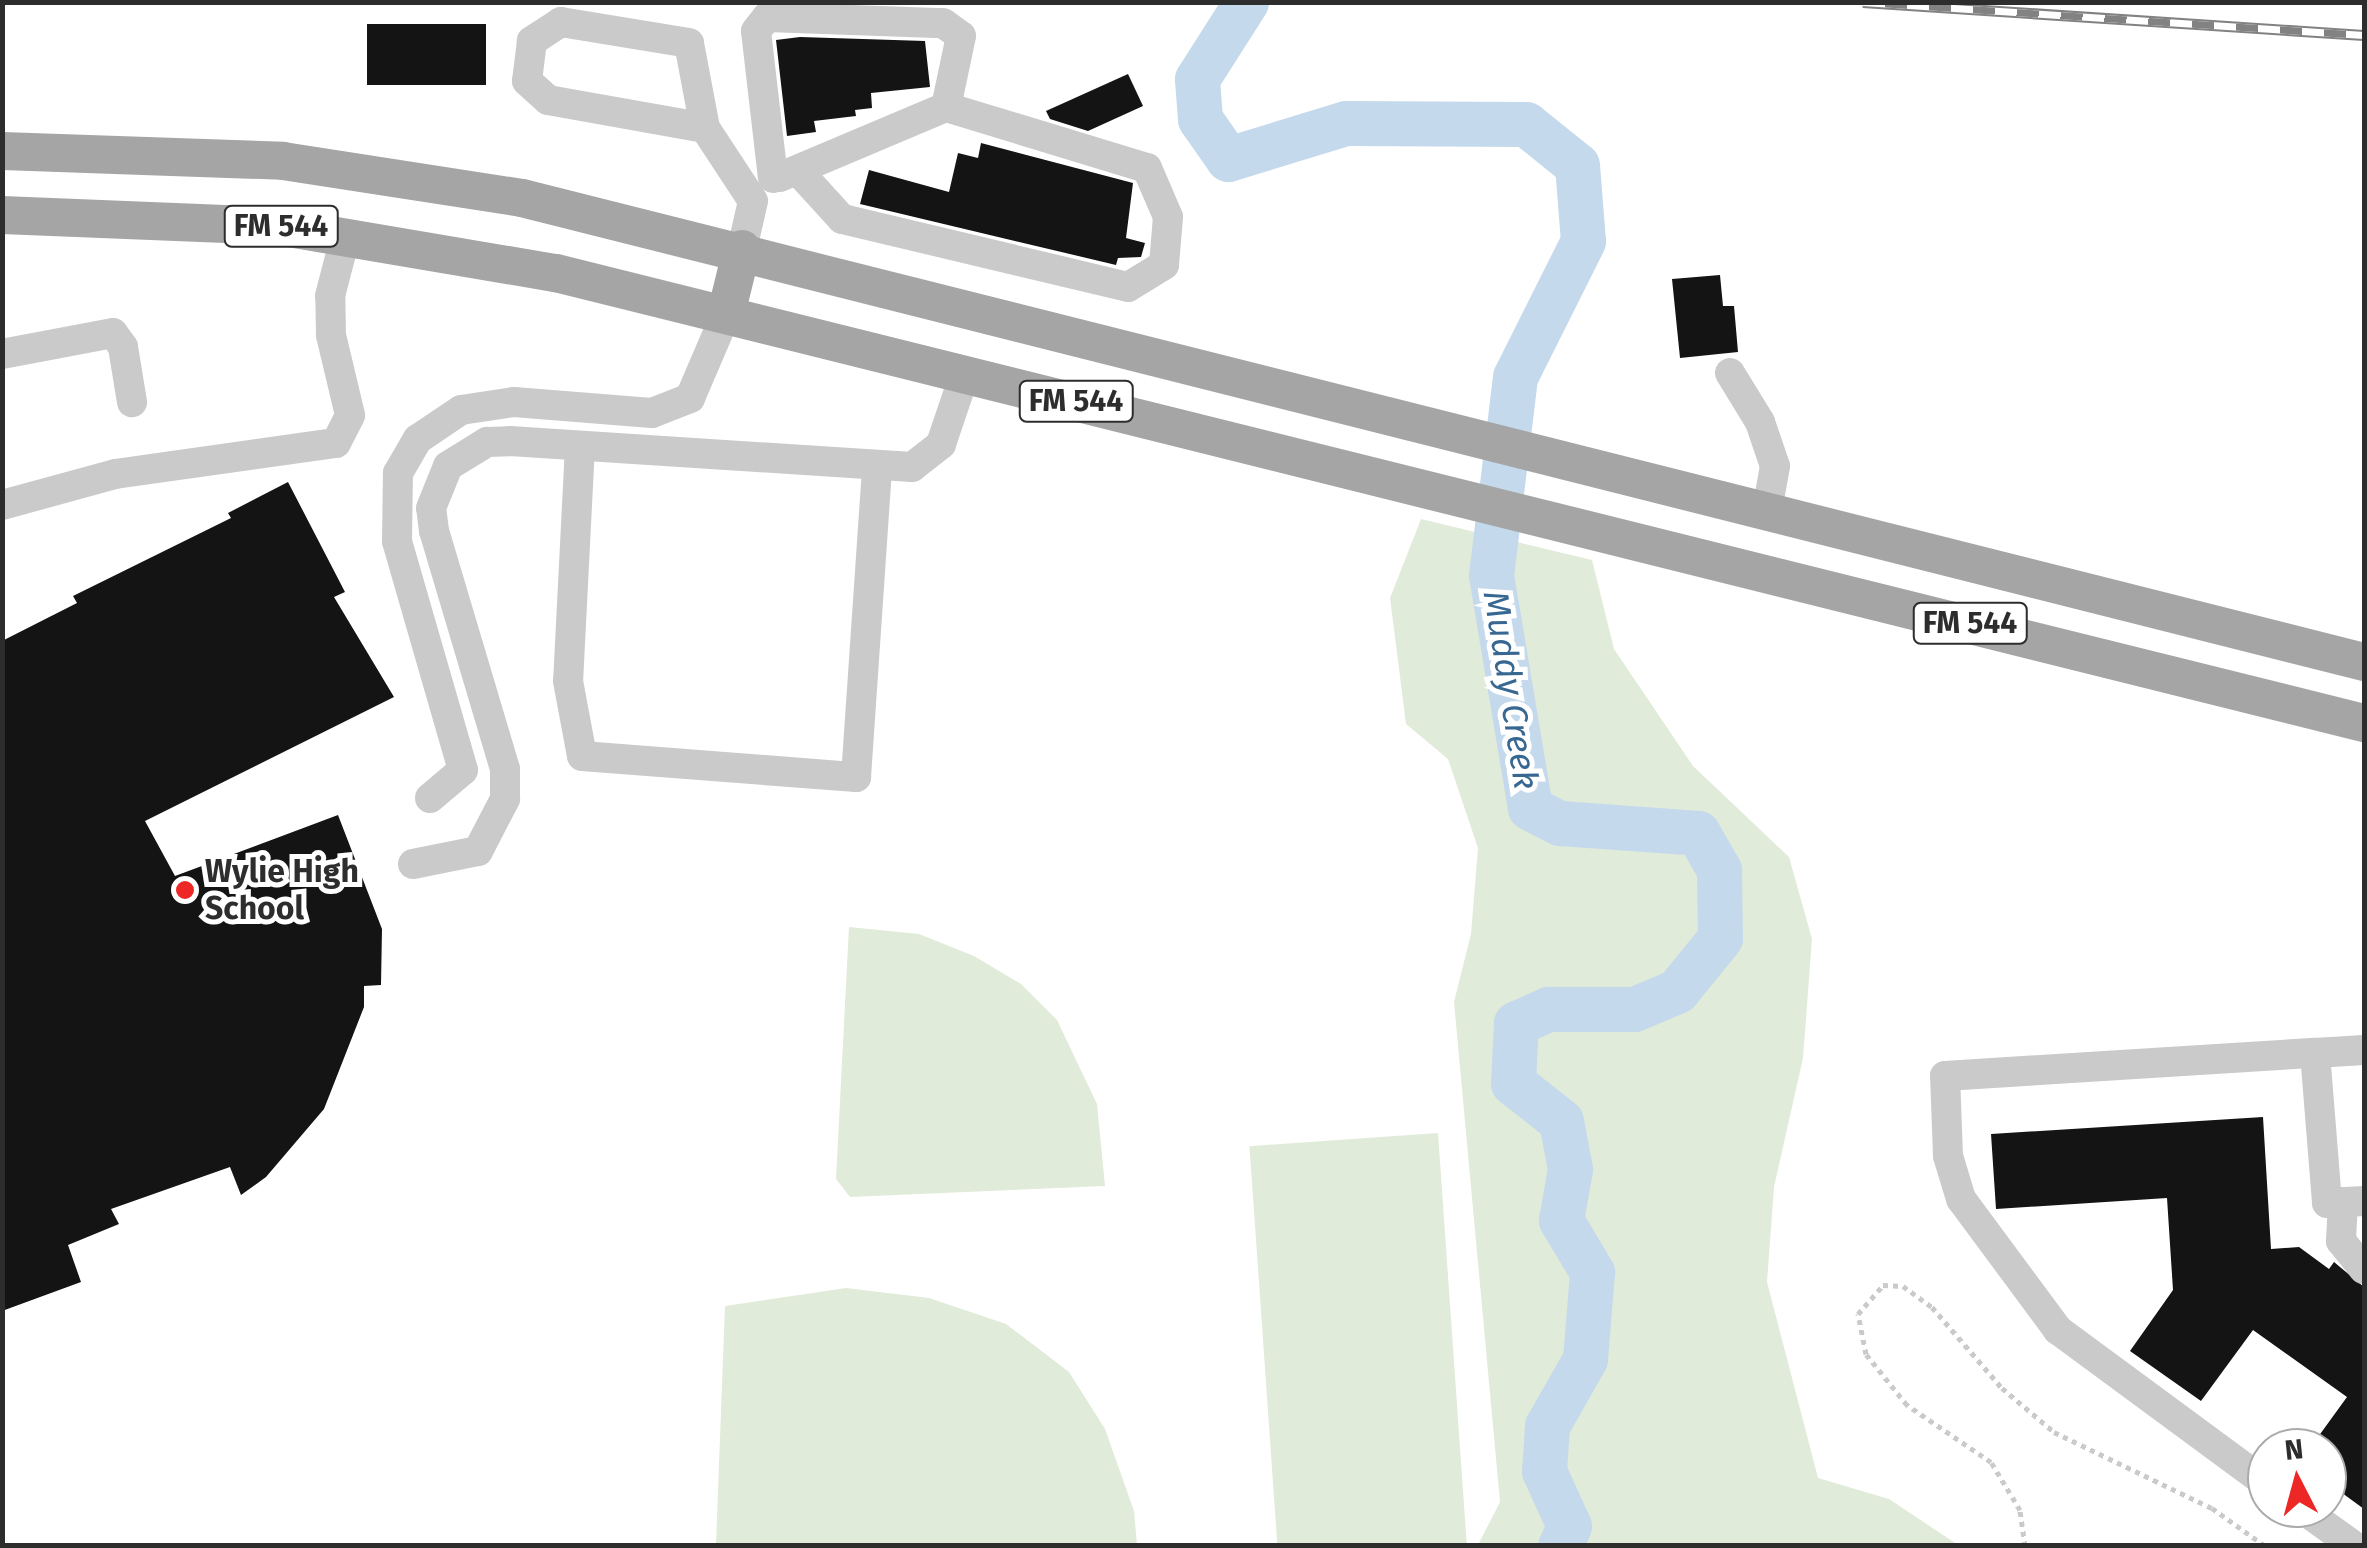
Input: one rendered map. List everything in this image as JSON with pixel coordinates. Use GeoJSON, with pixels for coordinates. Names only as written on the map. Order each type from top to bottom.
{"type":"FeatureCollection","features":[{"type":"Feature","properties":{"kind":"main road","name":"FM 544"},"geometry":{"type":"LineString","coordinates":[[2,151],[178,153],[403,176],[742,250],[2364,662]]}},
{"type":"Feature","properties":{"kind":"main road","name":"FM 544"},"geometry":{"type":"LineString","coordinates":[[2,215],[82,213],[346,234],[556,273],[2364,722]]}},
{"type":"Feature","properties":{"kind":"main road"},"geometry":{"type":"LineString","coordinates":[[726,314],[742,250]]}},
{"type":"Feature","properties":{"kind":"lane"},"geometry":{"type":"LineString","coordinates":[[742,250],[775,184],[756,31],[767,17],[943,23],[962,36],[946,107]]}},
{"type":"Feature","properties":{"kind":"lane"},"geometry":{"type":"LineString","coordinates":[[705,128],[689,43],[561,22],[532,40],[527,81],[548,100],[705,128],[775,184],[842,219],[1128,287],[1164,265],[1168,217],[1147,168],[946,107],[775,184]]}},
{"type":"Feature","properties":{"kind":"lane"},"geometry":{"type":"LineString","coordinates":[[2,505],[115,474],[336,443],[350,416],[331,335],[330,296],[346,234]]}},
{"type":"Feature","properties":{"kind":"lane"},"geometry":{"type":"LineString","coordinates":[[430,798],[463,770],[397,540],[398,473],[418,439],[461,410],[496,404],[652,413],[690,398],[726,314]]}},
{"type":"Feature","properties":{"kind":"lane"},"geometry":{"type":"LineString","coordinates":[[2,354],[112,333],[123,347],[132,402]]}},
{"type":"Feature","properties":{"kind":"lane"},"geometry":{"type":"LineString","coordinates":[[413,864],[478,851],[506,799],[505,770],[434,531],[436,485],[466,450],[487,442],[877,468],[912,467],[928,458],[948,427],[965,373]]}},
{"type":"Feature","properties":{"kind":"lane"},"geometry":{"type":"LineString","coordinates":[[1730,374],[1760,422],[1775,466],[1767,511]]}},
{"type":"Feature","properties":{"kind":"lane"},"geometry":{"type":"LineString","coordinates":[[580,446],[568,681],[582,756],[856,777],[877,468]]}},
{"type":"Feature","properties":{"kind":"lane"},"geometry":{"type":"LineString","coordinates":[[2247,1469],[2058,1330],[1961,1199],[1948,1156],[1945,1076],[2364,1050]]}},
{"type":"Feature","properties":{"kind":"lane"},"geometry":{"type":"LineString","coordinates":[[2315,1054],[2327,1203],[2354,1202],[2341,1241],[2364,1269]]}},
{"type":"Feature","properties":{"kind":"lane"},"geometry":{"type":"LineString","coordinates":[[2329,1528],[2354,1546]]}},
{"type":"Feature","properties":{"kind":"path"},"geometry":{"type":"LineString","coordinates":[[2028,1543],[2011,1489],[1991,1462],[1906,1405],[1866,1354],[1858,1314],[1883,1285],[1917,1294],[2002,1388],[2054,1432],[2212,1508],[2264,1546]]}},
{"type":"Feature","properties":{"kind":"green space"},"geometry":{"type":"Polygon","coordinates":[[[1421,519],[1592,560],[1614,649],[1693,766],[1789,857],[1812,939],[1803,1058],[1774,1187],[1767,1282],[1818,1478],[1889,1499],[1958,1545],[1478,1545],[1500,1502],[1454,1002],[1471,934],[1478,848],[1448,759],[1406,724],[1390,598],[1421,519]]]}},
{"type":"Feature","properties":{"kind":"green space"},"geometry":{"type":"Polygon","coordinates":[[[849,927],[919,934],[974,956],[1021,984],[1057,1020],[1097,1104],[1105,1186],[850,1197],[836,1179],[849,927]]]}},
{"type":"Feature","properties":{"kind":"green space"},"geometry":{"type":"Polygon","coordinates":[[[1438,1133],[1467,1545],[1277,1546],[1249,1146],[1438,1133]]]}},
{"type":"Feature","properties":{"kind":"green space"},"geometry":{"type":"Polygon","coordinates":[[[846,1288],[929,1298],[1006,1324],[1069,1372],[1105,1429],[1134,1511],[1137,1545],[716,1545],[725,1306],[846,1288]]]}},
{"type":"Feature","properties":{"kind":"building"},"geometry":{"type":"Polygon","coordinates":[[[367,24],[486,24],[486,85],[367,85],[367,24]]]}},
{"type":"Feature","properties":{"kind":"building"},"geometry":{"type":"Polygon","coordinates":[[[800,37],[925,41],[930,87],[871,93],[872,108],[855,110],[856,116],[814,121],[816,132],[787,136],[776,40],[800,37]]]}},
{"type":"Feature","properties":{"kind":"building"},"geometry":{"type":"Polygon","coordinates":[[[1128,74],[1143,106],[1088,131],[1050,119],[1046,111],[1128,74]]]}},
{"type":"Feature","properties":{"kind":"building"},"geometry":{"type":"Polygon","coordinates":[[[981,143],[1133,183],[1126,238],[1145,243],[1141,257],[1118,258],[1116,265],[860,204],[869,170],[949,192],[958,153],[978,158],[981,143]]]}},
{"type":"Feature","properties":{"kind":"building"},"geometry":{"type":"Polygon","coordinates":[[[1720,275],[1723,306],[1734,306],[1738,352],[1680,358],[1672,279],[1720,275]]]}},
{"type":"Feature","properties":{"kind":"building","name":"Wylie High School"},"geometry":{"type":"Polygon","coordinates":[[[288,482],[345,592],[334,597],[394,697],[145,821],[175,876],[338,815],[382,929],[381,985],[364,986],[364,1007],[324,1109],[266,1177],[241,1195],[230,1167],[111,1209],[119,1224],[68,1245],[81,1282],[2,1311],[2,641],[77,603],[73,596],[231,518],[228,513],[288,482]]]}},
{"type":"Feature","properties":{"kind":"building"},"geometry":{"type":"Polygon","coordinates":[[[2263,1117],[2271,1249],[2299,1247],[2329,1269],[2334,1262],[2364,1287],[2364,1509],[2347,1497],[2347,1428],[2325,1428],[2347,1397],[2253,1330],[2201,1401],[2130,1351],[2173,1290],[2167,1198],[1996,1209],[1991,1134],[2263,1117]]]}},
{"type":"Feature","properties":{"kind":"waterway","name":"Muddy Creek"},"geometry":{"type":"LineString","coordinates":[[1246,2],[1197,79],[1200,119],[1228,159],[1346,123],[1526,124],[1577,165],[1583,241],[1515,377],[1491,575],[1530,808],[1560,823],[1698,833],[1719,870],[1720,938],[1677,991],[1634,1009],[1548,1009],[1516,1023],[1513,1083],[1561,1121],[1570,1169],[1561,1220],[1592,1272],[1585,1359],[1547,1426],[1544,1471],[1569,1526],[1560,1546]]}},
{"type":"Feature","properties":{"kind":"railway"},"geometry":{"type":"LineString","coordinates":[[1863,2],[2364,35]]}},
{"type":"Feature","properties":{"kind":"place","name":"Wylie High School"},"geometry":{"type":"Point","coordinates":[185,890]}}]}
